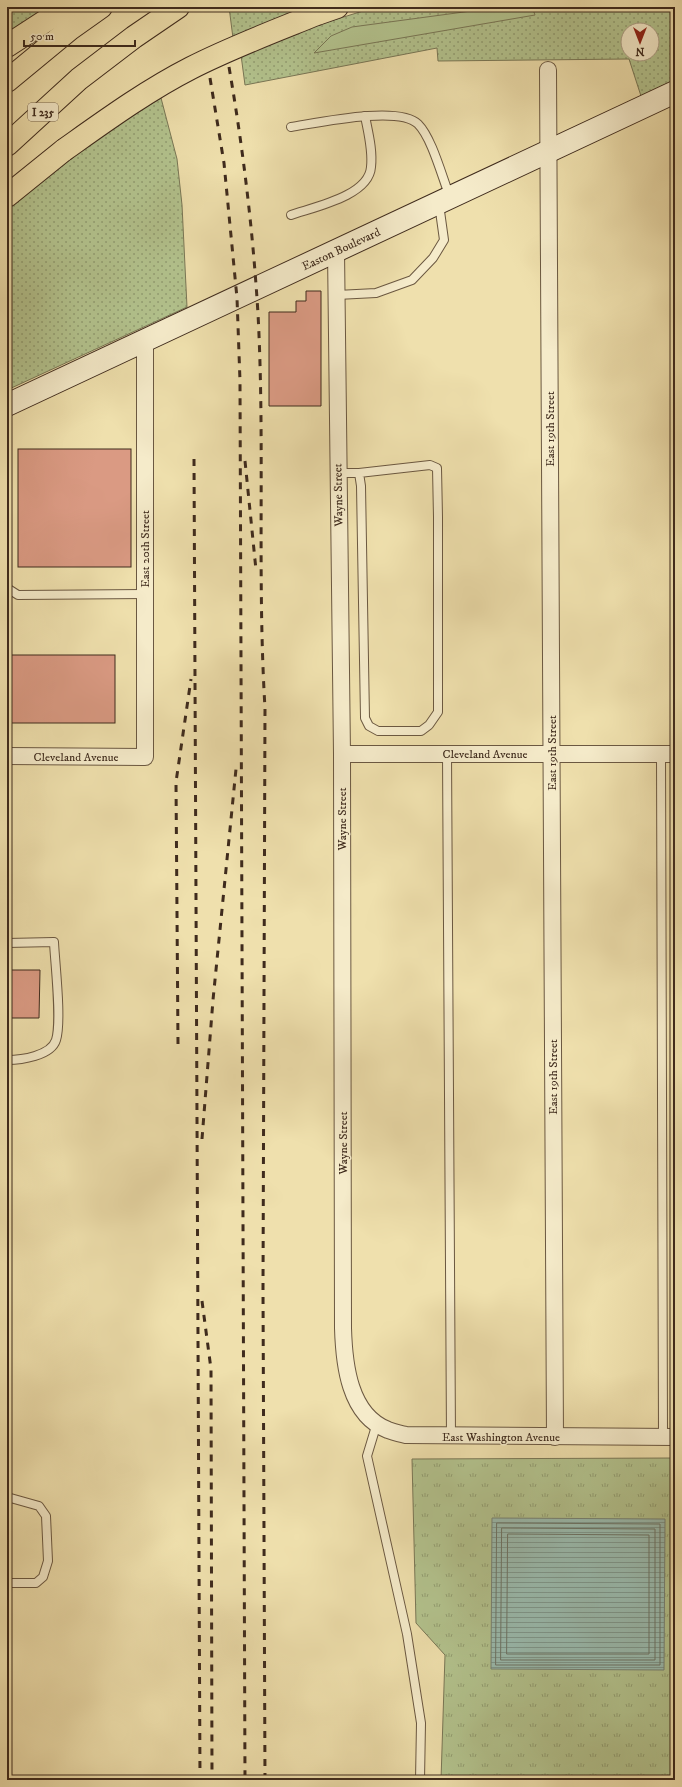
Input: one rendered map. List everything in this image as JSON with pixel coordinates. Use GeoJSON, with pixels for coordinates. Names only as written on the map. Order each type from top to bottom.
{"type":"FeatureCollection","features":[{"type":"Feature","properties":{"kind":"highway"},"geometry":{"type":"LineString","coordinates":[[7,46],[66,7]]}},
{"type":"Feature","properties":{"kind":"highway"},"geometry":{"type":"LineString","coordinates":[[7,81],[70,29],[101,7]]}},
{"type":"Feature","properties":{"kind":"highway","name":"I 235"},"geometry":{"type":"LineString","coordinates":[[7,145],[79,79],[134,37],[178,7]]}},
{"type":"Feature","properties":{"kind":"highway"},"geometry":{"type":"LineString","coordinates":[[7,196],[64,150],[129,104],[191,68],[254,39],[327,11]]}},
{"type":"Feature","properties":{"kind":"main road","name":"Easton Boulevard"},"geometry":{"type":"LineString","coordinates":[[7,405],[675,92]]}},
{"type":"Feature","properties":{"kind":"street","name":"East 19th Street"},"geometry":{"type":"LineString","coordinates":[[548,70],[555,1437]]}},
{"type":"Feature","properties":{"kind":"street","name":"Wayne Street"},"geometry":{"type":"LineString","coordinates":[[336,251],[342,754],[343,1328],[344,1359],[351,1386]]}},
{"type":"Feature","properties":{"kind":"street","name":"East 20th Street"},"geometry":{"type":"LineString","coordinates":[[144,757],[146,341]]}},
{"type":"Feature","properties":{"kind":"street","name":"Cleveland Avenue"},"geometry":{"type":"LineString","coordinates":[[342,754],[668,754]]}},
{"type":"Feature","properties":{"kind":"street","name":"Cleveland Avenue"},"geometry":{"type":"LineString","coordinates":[[7,756],[144,757]]}},
{"type":"Feature","properties":{"kind":"street","name":"East Washington Avenue"},"geometry":{"type":"LineString","coordinates":[[351,1386],[358,1403],[370,1419],[387,1430],[406,1435],[451,1437],[669,1437]]}},
{"type":"Feature","properties":{"kind":"lane"},"geometry":{"type":"LineString","coordinates":[[291,215],[348,195],[365,183],[371,169],[371,155],[365,116]]}},
{"type":"Feature","properties":{"kind":"lane"},"geometry":{"type":"LineString","coordinates":[[291,127],[365,116],[401,116],[417,123],[430,144],[445,200],[444,240],[433,258],[412,280],[376,293],[337,295]]}},
{"type":"Feature","properties":{"kind":"lane"},"geometry":{"type":"LineString","coordinates":[[338,473],[430,465],[437,468],[438,712],[429,725],[421,731],[378,732],[369,726],[365,718],[361,486],[358,472]]}},
{"type":"Feature","properties":{"kind":"lane"},"geometry":{"type":"LineString","coordinates":[[7,588],[18,596],[145,594]]}},
{"type":"Feature","properties":{"kind":"lane"},"geometry":{"type":"LineString","coordinates":[[447,754],[451,1437]]}},
{"type":"Feature","properties":{"kind":"lane"},"geometry":{"type":"LineString","coordinates":[[668,754],[669,1437]]}},
{"type":"Feature","properties":{"kind":"lane"},"geometry":{"type":"LineString","coordinates":[[7,943],[54,942],[58,1022],[56,1041],[46,1051],[19,1060],[7,1060]]}},
{"type":"Feature","properties":{"kind":"lane"},"geometry":{"type":"LineString","coordinates":[[377,1423],[367,1456],[407,1634],[421,1723],[420,1780]]}},
{"type":"Feature","properties":{"kind":"lane"},"geometry":{"type":"LineString","coordinates":[[7,1498],[39,1506],[46,1516],[48,1561],[43,1577],[36,1583],[7,1583]]}},
{"type":"Feature","properties":{"kind":"green space"},"geometry":{"type":"Polygon","coordinates":[[[7,7],[47,7],[7,35],[7,7]]]}},
{"type":"Feature","properties":{"kind":"green space"},"geometry":{"type":"Polygon","coordinates":[[[229,7],[308,7],[233,38],[229,7]]]}},
{"type":"Feature","properties":{"kind":"green space"},"geometry":{"type":"Polygon","coordinates":[[[376,7],[675,7],[675,80],[641,96],[630,62],[660,62],[660,22],[620,22],[620,59],[438,61],[437,48],[245,85],[241,55],[321,24],[376,7]]]}},
{"type":"Feature","properties":{"kind":"green space"},"geometry":{"type":"Polygon","coordinates":[[[501,7],[532,7],[535,15],[314,53],[331,36],[352,27],[501,7]]]}},
{"type":"Feature","properties":{"kind":"green space"},"geometry":{"type":"Polygon","coordinates":[[[161,98],[177,159],[182,205],[187,307],[7,390],[7,209],[43,178],[81,150],[161,98]]]}},
{"type":"Feature","properties":{"kind":"green space"},"geometry":{"type":"Polygon","coordinates":[[[675,1458],[675,1780],[441,1780],[445,1655],[416,1623],[412,1459],[675,1458]]]}},
{"type":"Feature","properties":{"kind":"water"},"geometry":{"type":"Polygon","coordinates":[[[492,1518],[665,1519],[664,1670],[491,1669],[492,1518]]]}},
{"type":"Feature","properties":{"kind":"building"},"geometry":{"type":"Polygon","coordinates":[[[306,291],[321,291],[321,406],[269,406],[269,312],[296,312],[296,301],[306,301],[306,291]]]}},
{"type":"Feature","properties":{"kind":"building"},"geometry":{"type":"Polygon","coordinates":[[[18,449],[131,449],[131,567],[18,567],[18,449]]]}},
{"type":"Feature","properties":{"kind":"building"},"geometry":{"type":"Polygon","coordinates":[[[7,655],[115,655],[115,723],[7,723],[7,655]]]}},
{"type":"Feature","properties":{"kind":"building"},"geometry":{"type":"Polygon","coordinates":[[[7,970],[40,970],[39,1018],[7,1018],[7,970]]]}},
{"type":"Feature","properties":{"kind":"railway"},"geometry":{"type":"LineString","coordinates":[[229,67],[239,128],[250,221],[256,283],[260,363],[262,610],[265,708],[263,1288],[265,1780]]}},
{"type":"Feature","properties":{"kind":"railway"},"geometry":{"type":"LineString","coordinates":[[210,78],[224,163],[237,298],[240,381],[245,1780]]}},
{"type":"Feature","properties":{"kind":"railway"},"geometry":{"type":"LineString","coordinates":[[194,459],[200,1780]]}},
{"type":"Feature","properties":{"kind":"railway"},"geometry":{"type":"LineString","coordinates":[[245,461],[256,570]]}},
{"type":"Feature","properties":{"kind":"railway"},"geometry":{"type":"LineString","coordinates":[[178,1044],[176,782],[191,679]]}},
{"type":"Feature","properties":{"kind":"railway"},"geometry":{"type":"LineString","coordinates":[[202,1139],[213,1000],[236,769]]}},
{"type":"Feature","properties":{"kind":"railway"},"geometry":{"type":"LineString","coordinates":[[202,1301],[211,1369],[212,1780]]}}]}
